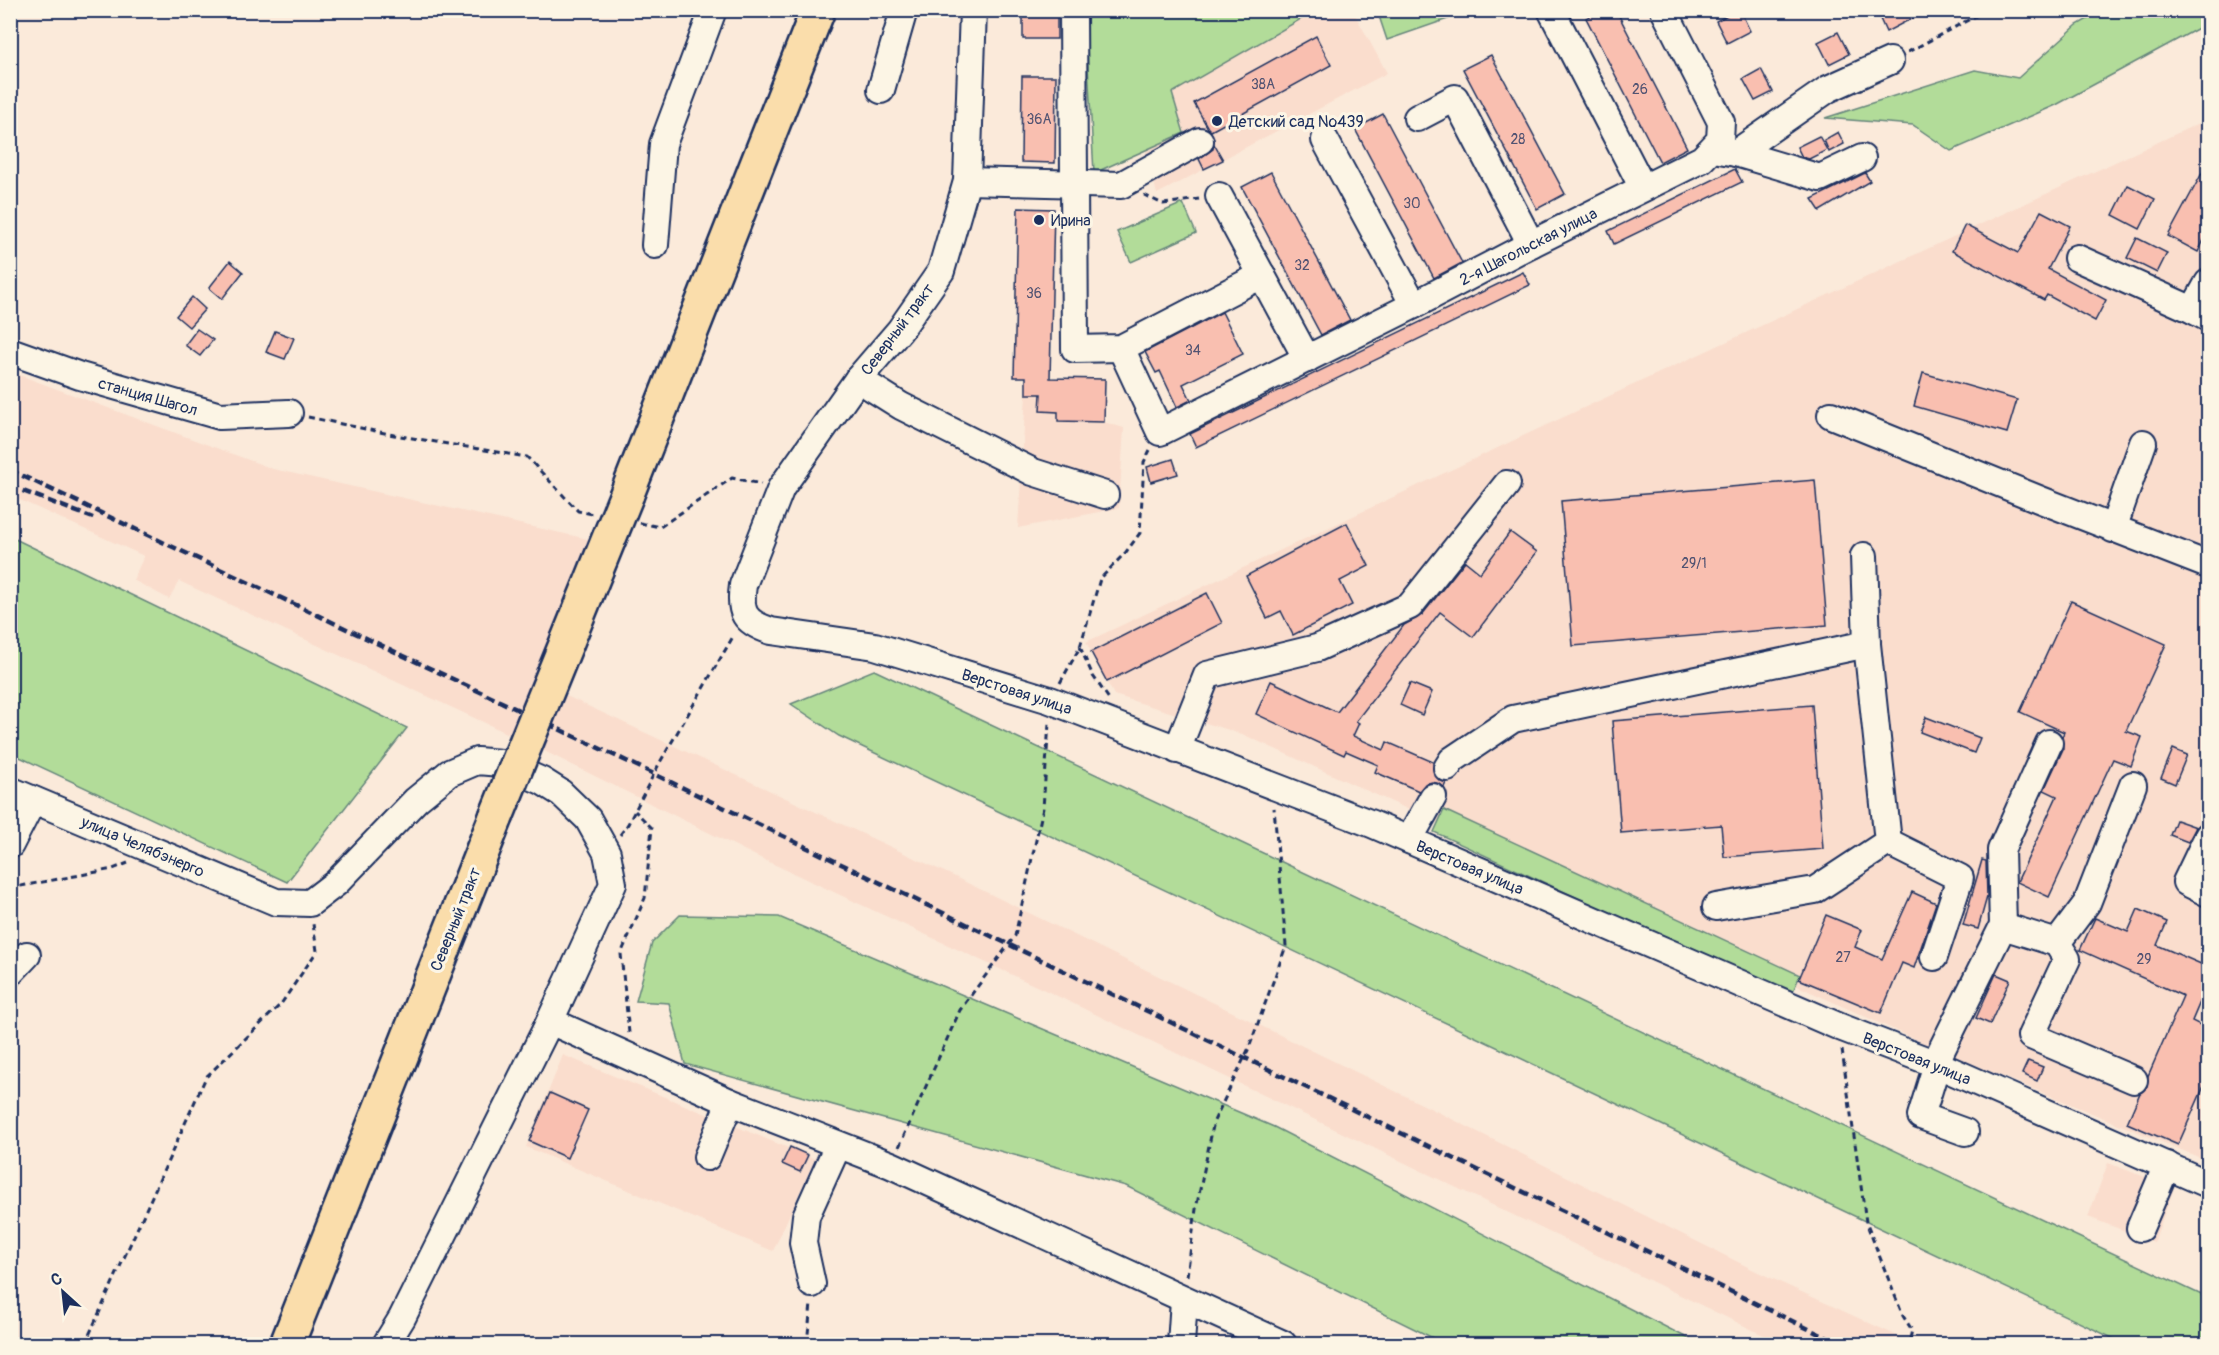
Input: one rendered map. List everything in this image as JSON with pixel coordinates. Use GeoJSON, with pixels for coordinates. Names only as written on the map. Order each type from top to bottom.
{"type":"FeatureCollection","features":[{"type":"Feature","properties":{"kind":"main road","name":"Северный тракт"},"geometry":{"type":"LineString","coordinates":[[286,1344],[496,817],[632,508],[818,10]]}},
{"type":"Feature","properties":{"kind":"street"},"geometry":{"type":"LineString","coordinates":[[655,245],[663,144],[713,10]]}},
{"type":"Feature","properties":{"kind":"street"},"geometry":{"type":"LineString","coordinates":[[882,90],[904,10]]}},
{"type":"Feature","properties":{"kind":"street","name":"Северный тракт"},"geometry":{"type":"LineString","coordinates":[[745,616],[740,601],[743,585],[781,488],[858,379],[900,330],[941,271],[967,181],[974,10]]}},
{"type":"Feature","properties":{"kind":"street"},"geometry":{"type":"LineString","coordinates":[[1073,10],[1075,349],[1121,348],[1262,275]]}},
{"type":"Feature","properties":{"kind":"street"},"geometry":{"type":"LineString","coordinates":[[1551,10],[1643,188]]}},
{"type":"Feature","properties":{"kind":"street"},"geometry":{"type":"LineString","coordinates":[[1664,10],[1721,122],[1720,141],[1725,151],[1820,178],[1862,158]]}},
{"type":"Feature","properties":{"kind":"street","name":"2-я Шагольская улица"},"geometry":{"type":"LineString","coordinates":[[1160,432],[1643,188],[1702,159],[1725,151],[1828,89],[1890,61]]}},
{"type":"Feature","properties":{"kind":"street"},"geometry":{"type":"LineString","coordinates":[[1417,118],[1455,98],[1531,244]]}},
{"type":"Feature","properties":{"kind":"street"},"geometry":{"type":"LineString","coordinates":[[1325,140],[1414,305]]}},
{"type":"Feature","properties":{"kind":"street"},"geometry":{"type":"LineString","coordinates":[[967,181],[1121,185],[1200,141]]}},
{"type":"Feature","properties":{"kind":"street"},"geometry":{"type":"LineString","coordinates":[[1219,196],[1307,359]]}},
{"type":"Feature","properties":{"kind":"street"},"geometry":{"type":"LineString","coordinates":[[2077,258],[2201,314],[2208,283]]}},
{"type":"Feature","properties":{"kind":"street"},"geometry":{"type":"LineString","coordinates":[[1121,348],[1160,432]]}},
{"type":"Feature","properties":{"kind":"street","name":"станция Шагол"},"geometry":{"type":"LineString","coordinates":[[10,351],[80,376],[220,417],[289,413]]}},
{"type":"Feature","properties":{"kind":"street"},"geometry":{"type":"LineString","coordinates":[[858,379],[901,406],[1034,472],[1106,495]]}},
{"type":"Feature","properties":{"kind":"street"},"geometry":{"type":"LineString","coordinates":[[1831,415],[2208,566]]}},
{"type":"Feature","properties":{"kind":"street"},"geometry":{"type":"LineString","coordinates":[[2113,529],[2143,443]]}},
{"type":"Feature","properties":{"kind":"street"},"geometry":{"type":"LineString","coordinates":[[1178,750],[1208,675],[1317,648],[1410,606],[1507,484]]}},
{"type":"Feature","properties":{"kind":"street"},"geometry":{"type":"LineString","coordinates":[[1864,556],[1867,644],[1888,842]]}},
{"type":"Feature","properties":{"kind":"street","name":"Верстовая улица"},"geometry":{"type":"LineString","coordinates":[[745,616],[756,626],[771,631],[875,646],[1050,700],[1272,786],[1409,840],[1840,1027],[1936,1064],[2208,1184]]}},
{"type":"Feature","properties":{"kind":"street"},"geometry":{"type":"LineString","coordinates":[[1448,768],[1452,760],[1513,719],[1867,644]]}},
{"type":"Feature","properties":{"kind":"street"},"geometry":{"type":"LineString","coordinates":[[1965,1132],[1921,1116],[1936,1064],[2003,926],[2001,850],[2049,743]]}},
{"type":"Feature","properties":{"kind":"street"},"geometry":{"type":"LineString","coordinates":[[310,903],[336,883],[416,800],[449,773],[477,761],[501,763],[542,781],[561,793],[588,819],[607,853],[613,884],[550,1021],[402,1318],[386,1344]]}},
{"type":"Feature","properties":{"kind":"street"},"geometry":{"type":"LineString","coordinates":[[2057,943],[2088,903],[2133,785]]}},
{"type":"Feature","properties":{"kind":"street"},"geometry":{"type":"LineString","coordinates":[[10,845],[22,795]]}},
{"type":"Feature","properties":{"kind":"street","name":"улица Челябэнерго"},"geometry":{"type":"LineString","coordinates":[[22,795],[276,902],[310,903]]}},
{"type":"Feature","properties":{"kind":"street"},"geometry":{"type":"LineString","coordinates":[[1409,840],[1433,797]]}},
{"type":"Feature","properties":{"kind":"street"},"geometry":{"type":"LineString","coordinates":[[2208,836],[2186,882],[2208,893]]}},
{"type":"Feature","properties":{"kind":"street"},"geometry":{"type":"LineString","coordinates":[[1716,907],[1815,890],[1888,842]]}},
{"type":"Feature","properties":{"kind":"street"},"geometry":{"type":"LineString","coordinates":[[1888,842],[1960,878],[1934,957]]}},
{"type":"Feature","properties":{"kind":"street"},"geometry":{"type":"LineString","coordinates":[[2003,926],[2057,943],[2067,959],[2031,1036],[2134,1080]]}},
{"type":"Feature","properties":{"kind":"street"},"geometry":{"type":"LineString","coordinates":[[550,1021],[730,1102],[891,1165],[1283,1344]]}},
{"type":"Feature","properties":{"kind":"street"},"geometry":{"type":"LineString","coordinates":[[707,1157],[730,1102]]}},
{"type":"Feature","properties":{"kind":"street"},"geometry":{"type":"LineString","coordinates":[[813,1284],[803,1243],[806,1216],[838,1144]]}},
{"type":"Feature","properties":{"kind":"street"},"geometry":{"type":"LineString","coordinates":[[2140,1228],[2168,1165]]}},
{"type":"Feature","properties":{"kind":"street"},"geometry":{"type":"LineString","coordinates":[[1180,1344],[1184,1300]]}},
{"type":"Feature","properties":{"kind":"path"},"geometry":{"type":"LineString","coordinates":[[1890,61],[1987,10]]}},
{"type":"Feature","properties":{"kind":"path"},"geometry":{"type":"LineString","coordinates":[[1121,185],[1163,204],[1219,196]]}},
{"type":"Feature","properties":{"kind":"path"},"geometry":{"type":"LineString","coordinates":[[289,413],[394,435],[527,457],[578,511],[602,515]]}},
{"type":"Feature","properties":{"kind":"path"},"geometry":{"type":"LineString","coordinates":[[891,1165],[960,1010],[1015,936],[1043,808],[1050,700],[1080,647],[1100,579],[1126,552],[1140,533],[1144,462],[1160,432]]}},
{"type":"Feature","properties":{"kind":"path"},"geometry":{"type":"LineString","coordinates":[[632,508],[660,528],[732,478],[781,488]]}},
{"type":"Feature","properties":{"kind":"path"},"geometry":{"type":"LineString","coordinates":[[607,853],[628,824],[658,764],[745,616]]}},
{"type":"Feature","properties":{"kind":"path"},"geometry":{"type":"LineString","coordinates":[[1080,647],[1093,676],[1132,732]]}},
{"type":"Feature","properties":{"kind":"path"},"geometry":{"type":"LineString","coordinates":[[1184,1300],[1196,1209],[1214,1121],[1249,1048],[1286,946],[1272,786]]}},
{"type":"Feature","properties":{"kind":"path"},"geometry":{"type":"LineString","coordinates":[[630,1056],[621,954],[645,898],[652,828],[635,811]]}},
{"type":"Feature","properties":{"kind":"path"},"geometry":{"type":"LineString","coordinates":[[10,888],[113,869],[158,851]]}},
{"type":"Feature","properties":{"kind":"path"},"geometry":{"type":"LineString","coordinates":[[85,1344],[206,1077],[281,1004],[317,951],[310,903]]}},
{"type":"Feature","properties":{"kind":"path"},"geometry":{"type":"LineString","coordinates":[[1840,1027],[1866,1222],[1903,1316],[1912,1330],[1909,1343]]}},
{"type":"Feature","properties":{"kind":"path"},"geometry":{"type":"LineString","coordinates":[[807,1344],[813,1284]]}},
{"type":"Feature","properties":{"kind":"shaded area","name":"Детский сад №439"},"geometry":{"type":"Polygon","coordinates":[[[1120,11],[1353,11],[1387,73],[1157,194],[1121,56],[1120,11]]]}},
{"type":"Feature","properties":{"kind":"shaded area"},"geometry":{"type":"Polygon","coordinates":[[[2208,119],[2208,1161],[1941,1051],[1242,734],[1114,695],[1086,642],[1525,435],[2208,119]]]}},
{"type":"Feature","properties":{"kind":"shaded area"},"geometry":{"type":"Polygon","coordinates":[[[11,372],[273,469],[606,543],[545,686],[951,875],[1440,1113],[1758,1272],[1915,1344],[1782,1344],[1049,992],[754,855],[522,740],[179,581],[169,599],[133,580],[144,556],[11,496],[11,372]]]}},
{"type":"Feature","properties":{"kind":"shaded area"},"geometry":{"type":"Polygon","coordinates":[[[1026,394],[1041,394],[1041,411],[1058,412],[1058,421],[1104,422],[1124,428],[1119,508],[1018,528],[1026,394]]]}},
{"type":"Feature","properties":{"kind":"shaded area"},"geometry":{"type":"Polygon","coordinates":[[[563,1055],[815,1159],[773,1251],[526,1147],[563,1055]]]}},
{"type":"Feature","properties":{"kind":"shaded area"},"geometry":{"type":"Polygon","coordinates":[[[2108,1163],[2174,1188],[2154,1242],[2088,1217],[2108,1163]]]}},
{"type":"Feature","properties":{"kind":"green space"},"geometry":{"type":"Polygon","coordinates":[[[1306,10],[1308,15],[1172,93],[1184,133],[1094,173],[1085,11],[1306,10]]]}},
{"type":"Feature","properties":{"kind":"green space"},"geometry":{"type":"Polygon","coordinates":[[[1377,10],[1471,10],[1471,11],[1387,40],[1377,10]]]}},
{"type":"Feature","properties":{"kind":"green space"},"geometry":{"type":"Polygon","coordinates":[[[2102,11],[2208,11],[2208,23],[2056,105],[1951,151],[1913,125],[1825,118],[1975,70],[2018,78],[2077,25],[2102,11]]]}},
{"type":"Feature","properties":{"kind":"green space"},"geometry":{"type":"Polygon","coordinates":[[[1183,203],[1196,233],[1131,262],[1117,232],[1183,203]]]}},
{"type":"Feature","properties":{"kind":"green space"},"geometry":{"type":"Polygon","coordinates":[[[11,537],[407,728],[287,882],[11,753],[11,537]]]}},
{"type":"Feature","properties":{"kind":"green space"},"geometry":{"type":"Polygon","coordinates":[[[874,670],[2208,1298],[2208,1344],[2125,1344],[839,736],[791,704],[874,670]]]}},
{"type":"Feature","properties":{"kind":"green space"},"geometry":{"type":"Polygon","coordinates":[[[1444,810],[1800,975],[1791,996],[1434,832],[1444,810]]]}},
{"type":"Feature","properties":{"kind":"green space"},"geometry":{"type":"Polygon","coordinates":[[[680,915],[779,917],[1274,1127],[1699,1344],[1445,1344],[1126,1186],[685,1064],[669,1003],[636,1001],[652,943],[680,915]]]}},
{"type":"Feature","properties":{"kind":"building"},"geometry":{"type":"Polygon","coordinates":[[[1023,10],[1057,10],[1057,39],[1023,39],[1023,10]]]}},
{"type":"Feature","properties":{"kind":"building"},"geometry":{"type":"Polygon","coordinates":[[[1601,10],[1616,10],[1687,148],[1660,162],[1586,18],[1601,10]]]}},
{"type":"Feature","properties":{"kind":"building"},"geometry":{"type":"Polygon","coordinates":[[[1740,10],[1750,31],[1727,43],[1716,21],[1740,10]]]}},
{"type":"Feature","properties":{"kind":"building"},"geometry":{"type":"Polygon","coordinates":[[[1876,10],[1928,10],[1886,32],[1876,10]]]}},
{"type":"Feature","properties":{"kind":"building"},"geometry":{"type":"Polygon","coordinates":[[[1838,32],[1849,54],[1829,64],[1818,42],[1838,32]]]}},
{"type":"Feature","properties":{"kind":"building"},"geometry":{"type":"Polygon","coordinates":[[[1316,36],[1331,65],[1211,131],[1208,128],[1194,103],[1316,36]]]}},
{"type":"Feature","properties":{"kind":"building"},"geometry":{"type":"Polygon","coordinates":[[[1491,55],[1565,194],[1537,209],[1463,69],[1491,55]]]}},
{"type":"Feature","properties":{"kind":"building"},"geometry":{"type":"Polygon","coordinates":[[[1761,69],[1773,92],[1755,101],[1743,79],[1761,69]]]}},
{"type":"Feature","properties":{"kind":"building"},"geometry":{"type":"Polygon","coordinates":[[[1022,76],[1056,76],[1055,163],[1021,162],[1022,76]]]}},
{"type":"Feature","properties":{"kind":"building"},"geometry":{"type":"Polygon","coordinates":[[[1383,114],[1462,263],[1434,278],[1355,129],[1383,114]]]}},
{"type":"Feature","properties":{"kind":"building"},"geometry":{"type":"Polygon","coordinates":[[[1838,132],[1844,144],[1829,152],[1824,140],[1838,132]]]}},
{"type":"Feature","properties":{"kind":"building"},"geometry":{"type":"Polygon","coordinates":[[[1819,136],[1827,150],[1809,159],[1802,157],[1797,147],[1819,136]]]}},
{"type":"Feature","properties":{"kind":"building"},"geometry":{"type":"Polygon","coordinates":[[[1214,144],[1223,160],[1204,169],[1199,159],[1213,149],[1214,144]]]}},
{"type":"Feature","properties":{"kind":"building"},"geometry":{"type":"Polygon","coordinates":[[[2208,162],[2208,232],[2198,252],[2168,236],[2208,162]]]}},
{"type":"Feature","properties":{"kind":"building"},"geometry":{"type":"Polygon","coordinates":[[[1735,169],[1742,182],[1614,244],[1608,231],[1735,169]]]}},
{"type":"Feature","properties":{"kind":"building"},"geometry":{"type":"Polygon","coordinates":[[[1271,172],[1350,320],[1321,335],[1242,187],[1271,172]]]}},
{"type":"Feature","properties":{"kind":"building"},"geometry":{"type":"Polygon","coordinates":[[[1865,173],[1870,181],[1820,211],[1812,199],[1865,173]]]}},
{"type":"Feature","properties":{"kind":"building"},"geometry":{"type":"Polygon","coordinates":[[[2128,185],[2155,199],[2140,229],[2113,215],[2128,185]]]}},
{"type":"Feature","properties":{"kind":"building"},"geometry":{"type":"Polygon","coordinates":[[[1018,208],[1054,209],[1050,378],[1105,379],[1104,422],[1058,421],[1058,412],[1040,411],[1041,394],[1026,394],[1026,377],[1014,377],[1018,208]]]}},
{"type":"Feature","properties":{"kind":"building"},"geometry":{"type":"Polygon","coordinates":[[[2041,211],[2070,226],[2048,269],[2106,300],[2095,321],[2047,295],[2044,300],[1952,251],[1965,225],[2018,253],[2041,211]]]}},
{"type":"Feature","properties":{"kind":"building"},"geometry":{"type":"Polygon","coordinates":[[[2137,238],[2167,253],[2157,273],[2127,258],[2137,238]]]}},
{"type":"Feature","properties":{"kind":"building"},"geometry":{"type":"Polygon","coordinates":[[[230,261],[243,272],[222,299],[209,288],[230,261]]]}},
{"type":"Feature","properties":{"kind":"building"},"geometry":{"type":"Polygon","coordinates":[[[1523,272],[1530,285],[1196,447],[1190,434],[1523,272]]]}},
{"type":"Feature","properties":{"kind":"building"},"geometry":{"type":"Polygon","coordinates":[[[192,297],[205,309],[189,327],[176,316],[192,297]]]}},
{"type":"Feature","properties":{"kind":"building"},"geometry":{"type":"Polygon","coordinates":[[[1222,312],[1243,354],[1183,384],[1191,400],[1177,407],[1160,371],[1156,373],[1145,352],[1222,312]]]}},
{"type":"Feature","properties":{"kind":"building"},"geometry":{"type":"Polygon","coordinates":[[[197,329],[213,340],[200,356],[185,345],[197,329]]]}},
{"type":"Feature","properties":{"kind":"building"},"geometry":{"type":"Polygon","coordinates":[[[275,331],[294,338],[285,359],[266,352],[275,331]]]}},
{"type":"Feature","properties":{"kind":"building"},"geometry":{"type":"Polygon","coordinates":[[[1923,373],[2017,400],[2007,433],[1914,406],[1923,373]]]}},
{"type":"Feature","properties":{"kind":"building"},"geometry":{"type":"Polygon","coordinates":[[[1173,459],[1178,474],[1151,482],[1147,467],[1173,459]]]}},
{"type":"Feature","properties":{"kind":"building"},"geometry":{"type":"Polygon","coordinates":[[[1815,480],[1827,625],[1573,646],[1561,501],[1815,480]]]}},
{"type":"Feature","properties":{"kind":"building"},"geometry":{"type":"Polygon","coordinates":[[[1347,523],[1369,566],[1340,581],[1352,605],[1293,635],[1281,611],[1267,618],[1246,576],[1347,523]]]}},
{"type":"Feature","properties":{"kind":"building"},"geometry":{"type":"Polygon","coordinates":[[[1510,532],[1537,552],[1473,637],[1440,612],[1356,721],[1359,723],[1353,736],[1384,750],[1387,742],[1433,762],[1434,774],[1446,783],[1444,787],[1432,782],[1425,784],[1419,791],[1375,772],[1378,765],[1346,751],[1344,755],[1256,714],[1271,681],[1337,712],[1404,625],[1422,615],[1465,561],[1480,573],[1510,532]]]}},
{"type":"Feature","properties":{"kind":"building"},"geometry":{"type":"Polygon","coordinates":[[[1207,593],[1222,623],[1107,682],[1091,652],[1207,593]]]}},
{"type":"Feature","properties":{"kind":"building"},"geometry":{"type":"Polygon","coordinates":[[[2071,601],[2166,644],[2126,731],[2142,737],[2131,766],[2113,759],[2049,897],[2017,882],[2057,796],[2044,790],[2063,749],[2064,732],[2020,712],[2071,601]]]}},
{"type":"Feature","properties":{"kind":"building"},"geometry":{"type":"Polygon","coordinates":[[[1410,683],[1432,692],[1422,715],[1400,705],[1410,683]]]}},
{"type":"Feature","properties":{"kind":"building"},"geometry":{"type":"Polygon","coordinates":[[[1812,705],[1823,849],[1724,857],[1721,825],[1621,833],[1612,721],[1812,705]]]}},
{"type":"Feature","properties":{"kind":"building"},"geometry":{"type":"Polygon","coordinates":[[[1926,717],[1980,738],[1974,753],[1920,732],[1926,717]]]}},
{"type":"Feature","properties":{"kind":"building"},"geometry":{"type":"Polygon","coordinates":[[[2173,749],[2187,755],[2175,784],[2161,778],[2173,749]]]}},
{"type":"Feature","properties":{"kind":"building"},"geometry":{"type":"Polygon","coordinates":[[[2176,820],[2196,827],[2188,842],[2170,835],[2176,820]]]}},
{"type":"Feature","properties":{"kind":"building"},"geometry":{"type":"Polygon","coordinates":[[[1982,860],[1986,861],[1987,897],[1978,929],[1963,925],[1982,860]]]}},
{"type":"Feature","properties":{"kind":"building"},"geometry":{"type":"Polygon","coordinates":[[[1912,892],[1936,903],[1914,968],[1902,963],[1881,1013],[1799,979],[1826,915],[1862,930],[1855,947],[1882,959],[1912,892]]]}},
{"type":"Feature","properties":{"kind":"building"},"geometry":{"type":"Polygon","coordinates":[[[2138,909],[2167,922],[2157,945],[2208,967],[2208,983],[2192,1021],[2208,1029],[2208,1077],[2178,1145],[2127,1123],[2140,1093],[2147,1086],[2148,1076],[2183,996],[2080,950],[2095,918],[2128,932],[2138,909]]]}},
{"type":"Feature","properties":{"kind":"building"},"geometry":{"type":"Polygon","coordinates":[[[1996,974],[2010,980],[1990,1024],[1976,1018],[1996,974]]]}},
{"type":"Feature","properties":{"kind":"building"},"geometry":{"type":"Polygon","coordinates":[[[2028,1061],[2043,1067],[2037,1081],[2022,1074],[2028,1061]]]}},
{"type":"Feature","properties":{"kind":"building"},"geometry":{"type":"Polygon","coordinates":[[[550,1093],[588,1110],[567,1158],[529,1141],[550,1093]]]}},
{"type":"Feature","properties":{"kind":"building"},"geometry":{"type":"Polygon","coordinates":[[[790,1147],[808,1155],[800,1172],[782,1164],[790,1147]]]}},
{"type":"Feature","properties":{"kind":"railway"},"geometry":{"type":"LineString","coordinates":[[10,470],[654,774],[1840,1344]]}},
{"type":"Feature","properties":{"kind":"railway"},"geometry":{"type":"LineString","coordinates":[[10,486],[93,518]]}},
{"type":"Feature","properties":{"kind":"place","name":"Детский сад №439"},"geometry":{"type":"Point","coordinates":[1217,121]}},
{"type":"Feature","properties":{"kind":"place","name":"Ирина"},"geometry":{"type":"Point","coordinates":[1039,220]}}]}
